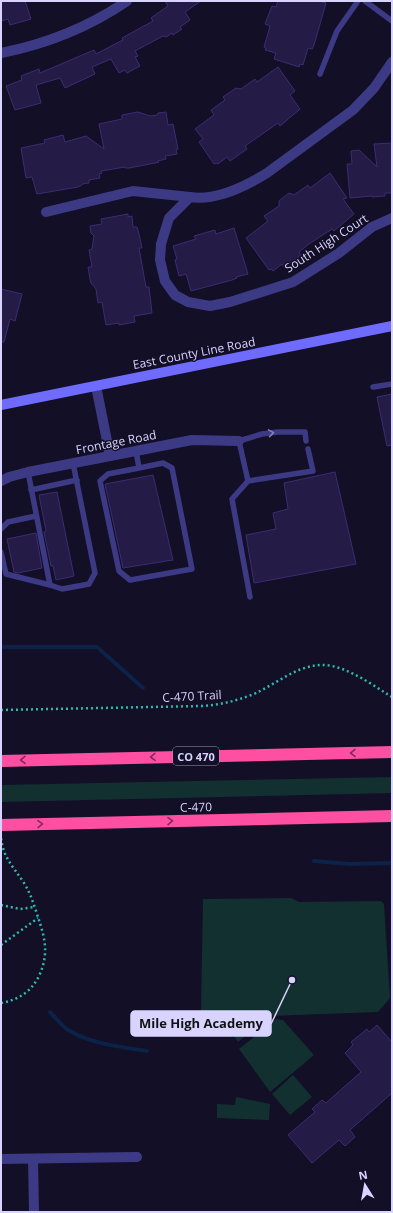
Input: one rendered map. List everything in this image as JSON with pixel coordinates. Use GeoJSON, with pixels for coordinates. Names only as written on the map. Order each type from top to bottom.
{"type":"FeatureCollection","features":[{"type":"Feature","properties":{"kind":"highway","name":"CO 470"},"geometry":{"type":"LineString","coordinates":[[1,761],[392,752]]}},
{"type":"Feature","properties":{"kind":"highway","name":"C-470"},"geometry":{"type":"LineString","coordinates":[[1,825],[392,816]]}},
{"type":"Feature","properties":{"kind":"highway"},"geometry":{"type":"LineString","coordinates":[[311,818],[347,825],[392,825]]}},
{"type":"Feature","properties":{"kind":"main road","name":"East County Line Road"},"geometry":{"type":"LineString","coordinates":[[1,405],[392,326]]}},
{"type":"Feature","properties":{"kind":"street"},"geometry":{"type":"LineString","coordinates":[[1,53],[59,37],[95,21],[127,1]]}},
{"type":"Feature","properties":{"kind":"street"},"geometry":{"type":"LineString","coordinates":[[46,212],[133,191],[190,197],[209,197],[235,190],[267,173],[353,110],[374,88],[392,63]]}},
{"type":"Feature","properties":{"kind":"street","name":"South High Court"},"geometry":{"type":"LineString","coordinates":[[190,197],[169,218],[161,244],[160,260],[165,281],[175,295],[188,302],[210,306],[230,302],[293,282],[339,253],[372,227],[392,218]]}},
{"type":"Feature","properties":{"kind":"street"},"geometry":{"type":"LineString","coordinates":[[96,386],[110,456]]}},
{"type":"Feature","properties":{"kind":"street","name":"Frontage Road"},"geometry":{"type":"LineString","coordinates":[[1,481],[9,477],[28,472],[192,440],[238,441]]}},
{"type":"Feature","properties":{"kind":"street"},"geometry":{"type":"LineString","coordinates":[[1,1159],[137,1157]]}},
{"type":"Feature","properties":{"kind":"street"},"geometry":{"type":"LineString","coordinates":[[33,1159],[34,1212]]}},
{"type":"Feature","properties":{"kind":"lane"},"geometry":{"type":"LineString","coordinates":[[320,74],[337,31],[344,18],[358,1]]}},
{"type":"Feature","properties":{"kind":"lane"},"geometry":{"type":"LineString","coordinates":[[365,1],[392,21]]}},
{"type":"Feature","properties":{"kind":"lane"},"geometry":{"type":"LineString","coordinates":[[373,387],[392,384]]}},
{"type":"Feature","properties":{"kind":"lane"},"geometry":{"type":"LineString","coordinates":[[248,481],[238,441],[262,434],[278,432],[305,432],[306,441]]}},
{"type":"Feature","properties":{"kind":"lane"},"geometry":{"type":"LineString","coordinates":[[250,597],[232,499],[248,481],[313,471],[308,449]]}},
{"type":"Feature","properties":{"kind":"lane"},"geometry":{"type":"LineString","coordinates":[[136,451],[139,468]]}},
{"type":"Feature","properties":{"kind":"lane"},"geometry":{"type":"LineString","coordinates":[[163,462],[172,468],[192,569],[130,580],[119,571],[100,481],[108,474],[139,468],[163,462]]}},
{"type":"Feature","properties":{"kind":"lane"},"geometry":{"type":"LineString","coordinates":[[1,552],[6,574],[62,589],[89,584],[95,573],[73,463]]}},
{"type":"Feature","properties":{"kind":"lane"},"geometry":{"type":"LineString","coordinates":[[28,472],[50,585]]}},
{"type":"Feature","properties":{"kind":"lane"},"geometry":{"type":"LineString","coordinates":[[31,490],[77,480]]}},
{"type":"Feature","properties":{"kind":"lane"},"geometry":{"type":"LineString","coordinates":[[1,529],[8,522],[36,516]]}},
{"type":"Feature","properties":{"kind":"path","name":"C-470 Trail"},"geometry":{"type":"LineString","coordinates":[[1,710],[201,706],[223,704],[235,701],[266,688],[300,669],[317,665],[340,668],[392,697]]}},
{"type":"Feature","properties":{"kind":"path"},"geometry":{"type":"LineString","coordinates":[[1,832],[5,856],[28,890],[42,927],[45,944],[44,963],[33,986],[26,993],[16,999],[1,1004]]}},
{"type":"Feature","properties":{"kind":"path"},"geometry":{"type":"LineString","coordinates":[[1,905],[20,909],[34,907]]}},
{"type":"Feature","properties":{"kind":"path"},"geometry":{"type":"LineString","coordinates":[[1,945],[38,918]]}},
{"type":"Feature","properties":{"kind":"green space"},"geometry":{"type":"Polygon","coordinates":[[[392,777],[392,793],[1,802],[1,785],[392,777]]]}},
{"type":"Feature","properties":{"kind":"green space"},"geometry":{"type":"Polygon","coordinates":[[[291,898],[299,902],[381,901],[384,904],[390,998],[378,1012],[269,1016],[238,1042],[232,1033],[214,1021],[214,1018],[211,1018],[201,1011],[203,899],[291,898]]]}},
{"type":"Feature","properties":{"kind":"green space"},"geometry":{"type":"Polygon","coordinates":[[[276,1019],[283,1020],[314,1055],[270,1092],[239,1049],[276,1019]]]}},
{"type":"Feature","properties":{"kind":"green space"},"geometry":{"type":"Polygon","coordinates":[[[293,1075],[312,1097],[290,1115],[272,1094],[293,1075]]]}},
{"type":"Feature","properties":{"kind":"green space"},"geometry":{"type":"Polygon","coordinates":[[[236,1097],[270,1104],[269,1120],[217,1118],[217,1104],[235,1105],[236,1097]]]}},
{"type":"Feature","properties":{"kind":"building"},"geometry":{"type":"Polygon","coordinates":[[[1,1],[25,1],[31,19],[10,25],[8,19],[1,21],[1,1]]]}},
{"type":"Feature","properties":{"kind":"building"},"geometry":{"type":"Polygon","coordinates":[[[165,1],[201,1],[185,12],[190,20],[180,27],[182,29],[173,35],[172,33],[166,37],[163,36],[135,51],[138,56],[135,57],[140,66],[127,73],[125,70],[119,73],[111,59],[92,67],[95,74],[65,88],[60,78],[36,85],[41,103],[15,110],[6,86],[22,80],[21,76],[39,69],[40,73],[94,50],[96,54],[123,40],[122,38],[153,21],[151,18],[168,6],[165,1]]]}},
{"type":"Feature","properties":{"kind":"building"},"geometry":{"type":"Polygon","coordinates":[[[278,1],[319,1],[326,3],[314,45],[312,49],[308,48],[303,65],[300,64],[299,67],[274,59],[276,53],[265,50],[266,48],[264,47],[270,26],[265,24],[272,6],[276,7],[278,1]]]}},
{"type":"Feature","properties":{"kind":"building"},"geometry":{"type":"Polygon","coordinates":[[[278,67],[295,91],[290,95],[300,109],[280,126],[278,123],[245,146],[247,149],[230,161],[227,157],[218,164],[214,164],[199,142],[203,139],[195,129],[214,115],[211,110],[225,100],[223,97],[236,88],[241,89],[255,79],[257,82],[278,67]]]}},
{"type":"Feature","properties":{"kind":"building"},"geometry":{"type":"Polygon","coordinates":[[[138,112],[150,116],[166,112],[168,125],[173,124],[178,149],[176,150],[177,154],[165,156],[166,159],[155,163],[101,171],[102,173],[99,174],[100,178],[89,180],[89,183],[82,184],[78,187],[37,194],[32,177],[26,178],[21,148],[45,143],[44,140],[63,135],[65,142],[86,136],[104,149],[99,124],[122,119],[122,115],[138,112]]]}},
{"type":"Feature","properties":{"kind":"building"},"geometry":{"type":"Polygon","coordinates":[[[392,143],[392,193],[385,193],[385,196],[350,198],[347,164],[352,164],[351,151],[359,150],[377,167],[374,144],[392,143]]]}},
{"type":"Feature","properties":{"kind":"building"},"geometry":{"type":"Polygon","coordinates":[[[330,173],[347,198],[343,199],[354,214],[334,231],[332,229],[309,244],[299,252],[301,255],[298,258],[284,267],[282,264],[273,271],[271,269],[269,270],[246,238],[268,221],[264,216],[279,206],[279,201],[289,193],[294,195],[308,185],[310,188],[330,173]]]}},
{"type":"Feature","properties":{"kind":"building"},"geometry":{"type":"Polygon","coordinates":[[[128,214],[128,217],[132,216],[133,227],[137,227],[139,234],[142,248],[139,248],[146,287],[149,287],[152,313],[134,316],[135,322],[119,325],[119,323],[106,325],[102,302],[98,303],[96,289],[91,283],[88,267],[92,267],[89,250],[92,249],[94,236],[91,233],[90,226],[102,224],[101,219],[128,214]]]}},
{"type":"Feature","properties":{"kind":"building"},"geometry":{"type":"Polygon","coordinates":[[[234,228],[248,274],[191,291],[186,274],[179,276],[175,260],[177,259],[173,246],[196,239],[194,236],[215,230],[216,234],[234,228]]]}},
{"type":"Feature","properties":{"kind":"building"},"geometry":{"type":"Polygon","coordinates":[[[1,289],[22,294],[15,321],[10,319],[4,342],[1,342],[1,289]]]}},
{"type":"Feature","properties":{"kind":"building"},"geometry":{"type":"Polygon","coordinates":[[[392,394],[392,445],[387,446],[377,397],[392,394]]]}},
{"type":"Feature","properties":{"kind":"building"},"geometry":{"type":"Polygon","coordinates":[[[335,472],[356,564],[254,583],[246,535],[276,529],[273,513],[288,509],[284,483],[335,472]]]}},
{"type":"Feature","properties":{"kind":"building"},"geometry":{"type":"Polygon","coordinates":[[[153,475],[173,560],[123,568],[105,484],[153,475]]]}},
{"type":"Feature","properties":{"kind":"building"},"geometry":{"type":"Polygon","coordinates":[[[57,492],[74,576],[56,580],[53,566],[51,566],[44,532],[46,531],[39,495],[57,492]]]}},
{"type":"Feature","properties":{"kind":"building"},"geometry":{"type":"Polygon","coordinates":[[[36,533],[42,568],[18,573],[14,572],[7,539],[36,533]]]}},
{"type":"Feature","properties":{"kind":"building"},"geometry":{"type":"Polygon","coordinates":[[[377,1025],[392,1042],[392,1093],[350,1130],[355,1137],[345,1146],[339,1140],[312,1163],[288,1135],[315,1112],[312,1109],[322,1100],[326,1103],[361,1072],[345,1053],[353,1045],[351,1042],[367,1029],[369,1032],[377,1025]]]}},
{"type":"Feature","properties":{"kind":"waterway"},"geometry":{"type":"LineString","coordinates":[[1,647],[97,647],[143,688]]}},
{"type":"Feature","properties":{"kind":"waterway"},"geometry":{"type":"LineString","coordinates":[[314,861],[350,864],[392,863]]}},
{"type":"Feature","properties":{"kind":"waterway"},"geometry":{"type":"LineString","coordinates":[[50,1012],[68,1030],[86,1039],[147,1051]]}},
{"type":"Feature","properties":{"kind":"place","name":"Mile High Academy"},"geometry":{"type":"Point","coordinates":[292,980]}}]}
